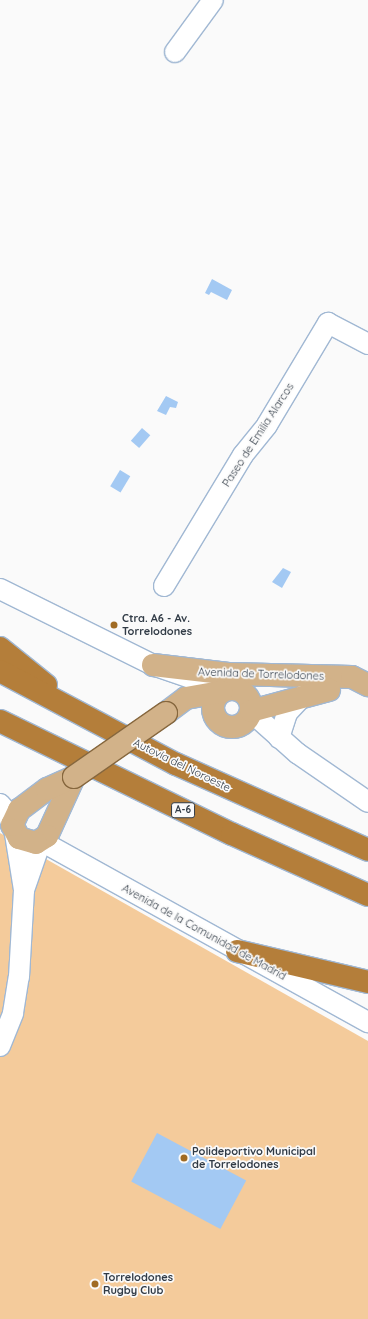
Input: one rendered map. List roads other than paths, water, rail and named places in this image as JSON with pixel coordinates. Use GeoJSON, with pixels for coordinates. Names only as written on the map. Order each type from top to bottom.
{"type":"FeatureCollection","features":[{"type":"Feature","properties":{"kind":"highway"},"geometry":{"type":"LineString","coordinates":[[0,648],[90,720]]}},
{"type":"Feature","properties":{"kind":"highway","name":"Autovía del Noroeste"},"geometry":{"type":"LineString","coordinates":[[0,671],[90,720],[176,764],[368,850]]}},
{"type":"Feature","properties":{"kind":"highway","name":"A-6"},"geometry":{"type":"LineString","coordinates":[[0,721],[232,834],[368,895]]}},
{"type":"Feature","properties":{"kind":"highway"},"geometry":{"type":"LineString","coordinates":[[237,951],[368,982]]}},
{"type":"Feature","properties":{"kind":"main road","name":"Avenida de Torrelodones"},"geometry":{"type":"LineString","coordinates":[[153,665],[230,674],[352,677],[368,685]]}},
{"type":"Feature","properties":{"kind":"main road","name":"Avenida de Torrelodones"},"geometry":{"type":"LineString","coordinates":[[54,794],[74,777],[186,698],[253,685],[329,690],[368,690]]}},
{"type":"Feature","properties":{"kind":"main road"},"geometry":{"type":"LineString","coordinates":[[166,713],[203,711],[215,716],[223,724],[234,727],[245,722],[251,712],[248,696],[226,690],[213,706],[215,716]]}},
{"type":"Feature","properties":{"kind":"main road","name":"Avenida de Torrelodones"},"geometry":{"type":"LineString","coordinates":[[251,712],[304,695],[329,690]]}},
{"type":"Feature","properties":{"kind":"main road"},"geometry":{"type":"LineString","coordinates":[[14,830],[19,810],[54,794]]}},
{"type":"Feature","properties":{"kind":"main road"},"geometry":{"type":"LineString","coordinates":[[41,841],[50,832],[54,794]]}},
{"type":"Feature","properties":{"kind":"main road","name":"Avenida de la Comunidad de Madrid"},"geometry":{"type":"LineString","coordinates":[[14,830],[25,842],[41,841]]}},
{"type":"Feature","properties":{"kind":"street"},"geometry":{"type":"LineString","coordinates":[[175,52],[213,0]]}},
{"type":"Feature","properties":{"kind":"street","name":"Paseo de Emilia Alarcos"},"geometry":{"type":"LineString","coordinates":[[164,586],[243,455],[268,425],[328,323],[368,344]]}},
{"type":"Feature","properties":{"kind":"street"},"geometry":{"type":"LineString","coordinates":[[0,589],[153,665],[226,690]]}},
{"type":"Feature","properties":{"kind":"street"},"geometry":{"type":"LineString","coordinates":[[279,738],[287,713],[304,695]]}},
{"type":"Feature","properties":{"kind":"street"},"geometry":{"type":"LineString","coordinates":[[251,712],[279,738],[368,802]]}},
{"type":"Feature","properties":{"kind":"street"},"geometry":{"type":"LineString","coordinates":[[0,804],[7,812],[14,830],[24,890],[19,976],[13,1013],[0,1046]]}},
{"type":"Feature","properties":{"kind":"street"},"geometry":{"type":"LineString","coordinates":[[24,890],[41,841]]}},
{"type":"Feature","properties":{"kind":"street","name":"Avenida de la Comunidad de Madrid"},"geometry":{"type":"LineString","coordinates":[[41,841],[237,951],[368,1022]]}},
{"type":"Feature","properties":{"kind":"street"},"geometry":{"type":"LineString","coordinates":[[24,890],[37,872],[52,863],[66,861],[91,869]]}},
{"type":"Feature","properties":{"kind":"water"},"geometry":{"type":"Polygon","coordinates":[[[212,279],[232,290],[227,300],[211,292],[209,295],[205,293],[212,279]]]}},
{"type":"Feature","properties":{"kind":"water"},"geometry":{"type":"Polygon","coordinates":[[[166,396],[178,402],[176,408],[170,407],[166,415],[157,411],[166,396]]]}},
{"type":"Feature","properties":{"kind":"water"},"geometry":{"type":"Polygon","coordinates":[[[142,428],[150,435],[139,448],[131,441],[142,428]]]}},
{"type":"Feature","properties":{"kind":"water"},"geometry":{"type":"Polygon","coordinates":[[[120,470],[130,476],[121,492],[110,486],[120,470]]]}},
{"type":"Feature","properties":{"kind":"water"},"geometry":{"type":"Polygon","coordinates":[[[283,568],[291,572],[282,588],[272,582],[283,568]]]}},
{"type":"Feature","properties":{"kind":"water"},"geometry":{"type":"Polygon","coordinates":[[[157,1133],[246,1180],[220,1229],[131,1182],[157,1133]]]}},
{"type":"Feature","properties":{"kind":"place","name":"Ctra. A6 - Av. Torrelodones"},"geometry":{"type":"Point","coordinates":[114,625]}},
{"type":"Feature","properties":{"kind":"place","name":"Polideportivo Municipal de Torrelodones"},"geometry":{"type":"Point","coordinates":[184,1158]}},
{"type":"Feature","properties":{"kind":"place","name":"Torrelodones Rugby Club"},"geometry":{"type":"Point","coordinates":[95,1284]}}]}
